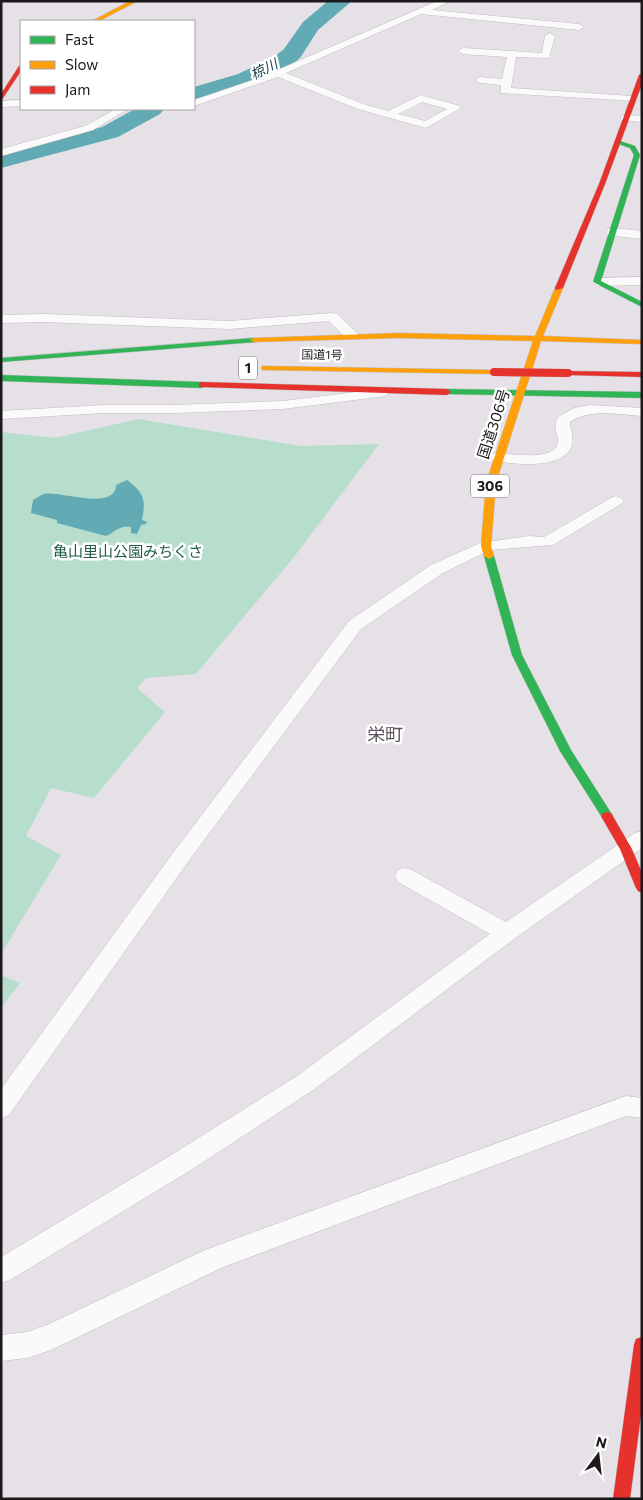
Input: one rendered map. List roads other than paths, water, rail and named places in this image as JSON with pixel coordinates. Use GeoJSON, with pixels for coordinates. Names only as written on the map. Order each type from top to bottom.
{"type":"FeatureCollection","features":[{"type":"Feature","properties":{"kind":"main road"},"geometry":{"type":"LineString","coordinates":[[97,20],[135,1]]}},
{"type":"Feature","properties":{"kind":"main road"},"geometry":{"type":"LineString","coordinates":[[1,100],[20,69]]}},
{"type":"Feature","properties":{"kind":"main road","name":"国道306号"},"geometry":{"type":"LineString","coordinates":[[642,75],[618,142],[538,338],[498,457],[491,483],[486,546],[518,655],[566,751],[605,812],[634,844],[642,888]]}},
{"type":"Feature","properties":{"kind":"main road"},"geometry":{"type":"LineString","coordinates":[[618,142],[633,148],[637,155],[597,282],[642,305]]}},
{"type":"Feature","properties":{"kind":"main road"},"geometry":{"type":"LineString","coordinates":[[1,360],[287,338],[352,336],[538,338],[642,342]]}},
{"type":"Feature","properties":{"kind":"main road"},"geometry":{"type":"LineString","coordinates":[[1,370],[61,368]]}},
{"type":"Feature","properties":{"kind":"main road","name":"国道1号"},"geometry":{"type":"LineString","coordinates":[[249,368],[642,375]]}},
{"type":"Feature","properties":{"kind":"main road"},"geometry":{"type":"LineString","coordinates":[[1,378],[392,391],[642,395]]}},
{"type":"Feature","properties":{"kind":"main road"},"geometry":{"type":"LineString","coordinates":[[621,1499],[642,1345]]}},
{"type":"Feature","properties":{"kind":"street"},"geometry":{"type":"LineString","coordinates":[[195,103],[243,88],[279,74],[446,1]]}},
{"type":"Feature","properties":{"kind":"street"},"geometry":{"type":"LineString","coordinates":[[419,12],[579,27]]}},
{"type":"Feature","properties":{"kind":"street"},"geometry":{"type":"LineString","coordinates":[[463,51],[491,49],[512,54],[546,56],[550,36]]}},
{"type":"Feature","properties":{"kind":"street"},"geometry":{"type":"LineString","coordinates":[[512,54],[505,92],[632,100]]}},
{"type":"Feature","properties":{"kind":"street"},"geometry":{"type":"LineString","coordinates":[[279,74],[362,107],[426,125],[456,108],[420,98],[390,114]]}},
{"type":"Feature","properties":{"kind":"street"},"geometry":{"type":"LineString","coordinates":[[480,80],[507,82]]}},
{"type":"Feature","properties":{"kind":"street"},"geometry":{"type":"LineString","coordinates":[[428,100],[440,94]]}},
{"type":"Feature","properties":{"kind":"street"},"geometry":{"type":"LineString","coordinates":[[1,104],[20,104]]}},
{"type":"Feature","properties":{"kind":"street"},"geometry":{"type":"LineString","coordinates":[[1,153],[89,128],[121,110]]}},
{"type":"Feature","properties":{"kind":"street"},"geometry":{"type":"LineString","coordinates":[[626,118],[642,119]]}},
{"type":"Feature","properties":{"kind":"street"},"geometry":{"type":"LineString","coordinates":[[612,232],[642,235]]}},
{"type":"Feature","properties":{"kind":"street"},"geometry":{"type":"LineString","coordinates":[[597,282],[642,281]]}},
{"type":"Feature","properties":{"kind":"street"},"geometry":{"type":"LineString","coordinates":[[1,319],[44,318],[229,325],[332,317],[352,336]]}},
{"type":"Feature","properties":{"kind":"street"},"geometry":{"type":"LineString","coordinates":[[1,415],[104,409],[175,410],[283,405],[392,391]]}},
{"type":"Feature","properties":{"kind":"street"},"geometry":{"type":"LineString","coordinates":[[498,457],[539,460],[556,455],[564,448],[566,440],[561,427],[562,420],[574,412],[594,410],[642,412]]}},
{"type":"Feature","properties":{"kind":"street"},"geometry":{"type":"LineString","coordinates":[[1,1108],[184,854],[355,625],[437,569],[486,546],[529,541],[547,542],[616,501]]}},
{"type":"Feature","properties":{"kind":"street"},"geometry":{"type":"LineString","coordinates":[[1,1271],[182,1162],[305,1083],[507,934],[634,844]]}},
{"type":"Feature","properties":{"kind":"street"},"geometry":{"type":"LineString","coordinates":[[405,876],[507,934]]}},
{"type":"Feature","properties":{"kind":"street"},"geometry":{"type":"LineString","coordinates":[[1,1348],[27,1345],[51,1337],[214,1259],[626,1106],[642,1108]]}},
{"type":"Feature","properties":{"kind":"water"},"geometry":{"type":"Polygon","coordinates":[[[127,480],[137,489],[142,497],[144,507],[142,520],[147,522],[141,525],[137,534],[131,533],[131,527],[127,527],[120,528],[106,536],[57,523],[57,520],[31,513],[33,500],[43,494],[96,499],[113,493],[116,485],[127,480]]]}},
{"type":"Feature","properties":{"kind":"waterway","name":"椋川"},"geometry":{"type":"LineString","coordinates":[[195,94],[246,79],[272,68],[292,53],[310,26],[342,1]]}},
{"type":"Feature","properties":{"kind":"waterway","name":"椋川"},"geometry":{"type":"LineString","coordinates":[[1,161],[110,132],[150,110]]}},
{"type":"Feature","properties":{"kind":"district","name":"栄町"},"geometry":{"type":"Point","coordinates":[385,735]}},
{"type":"Feature","properties":{"kind":"park label","name":"亀山里山公園みちくさ"},"geometry":{"type":"Point","coordinates":[128,552]}}]}
